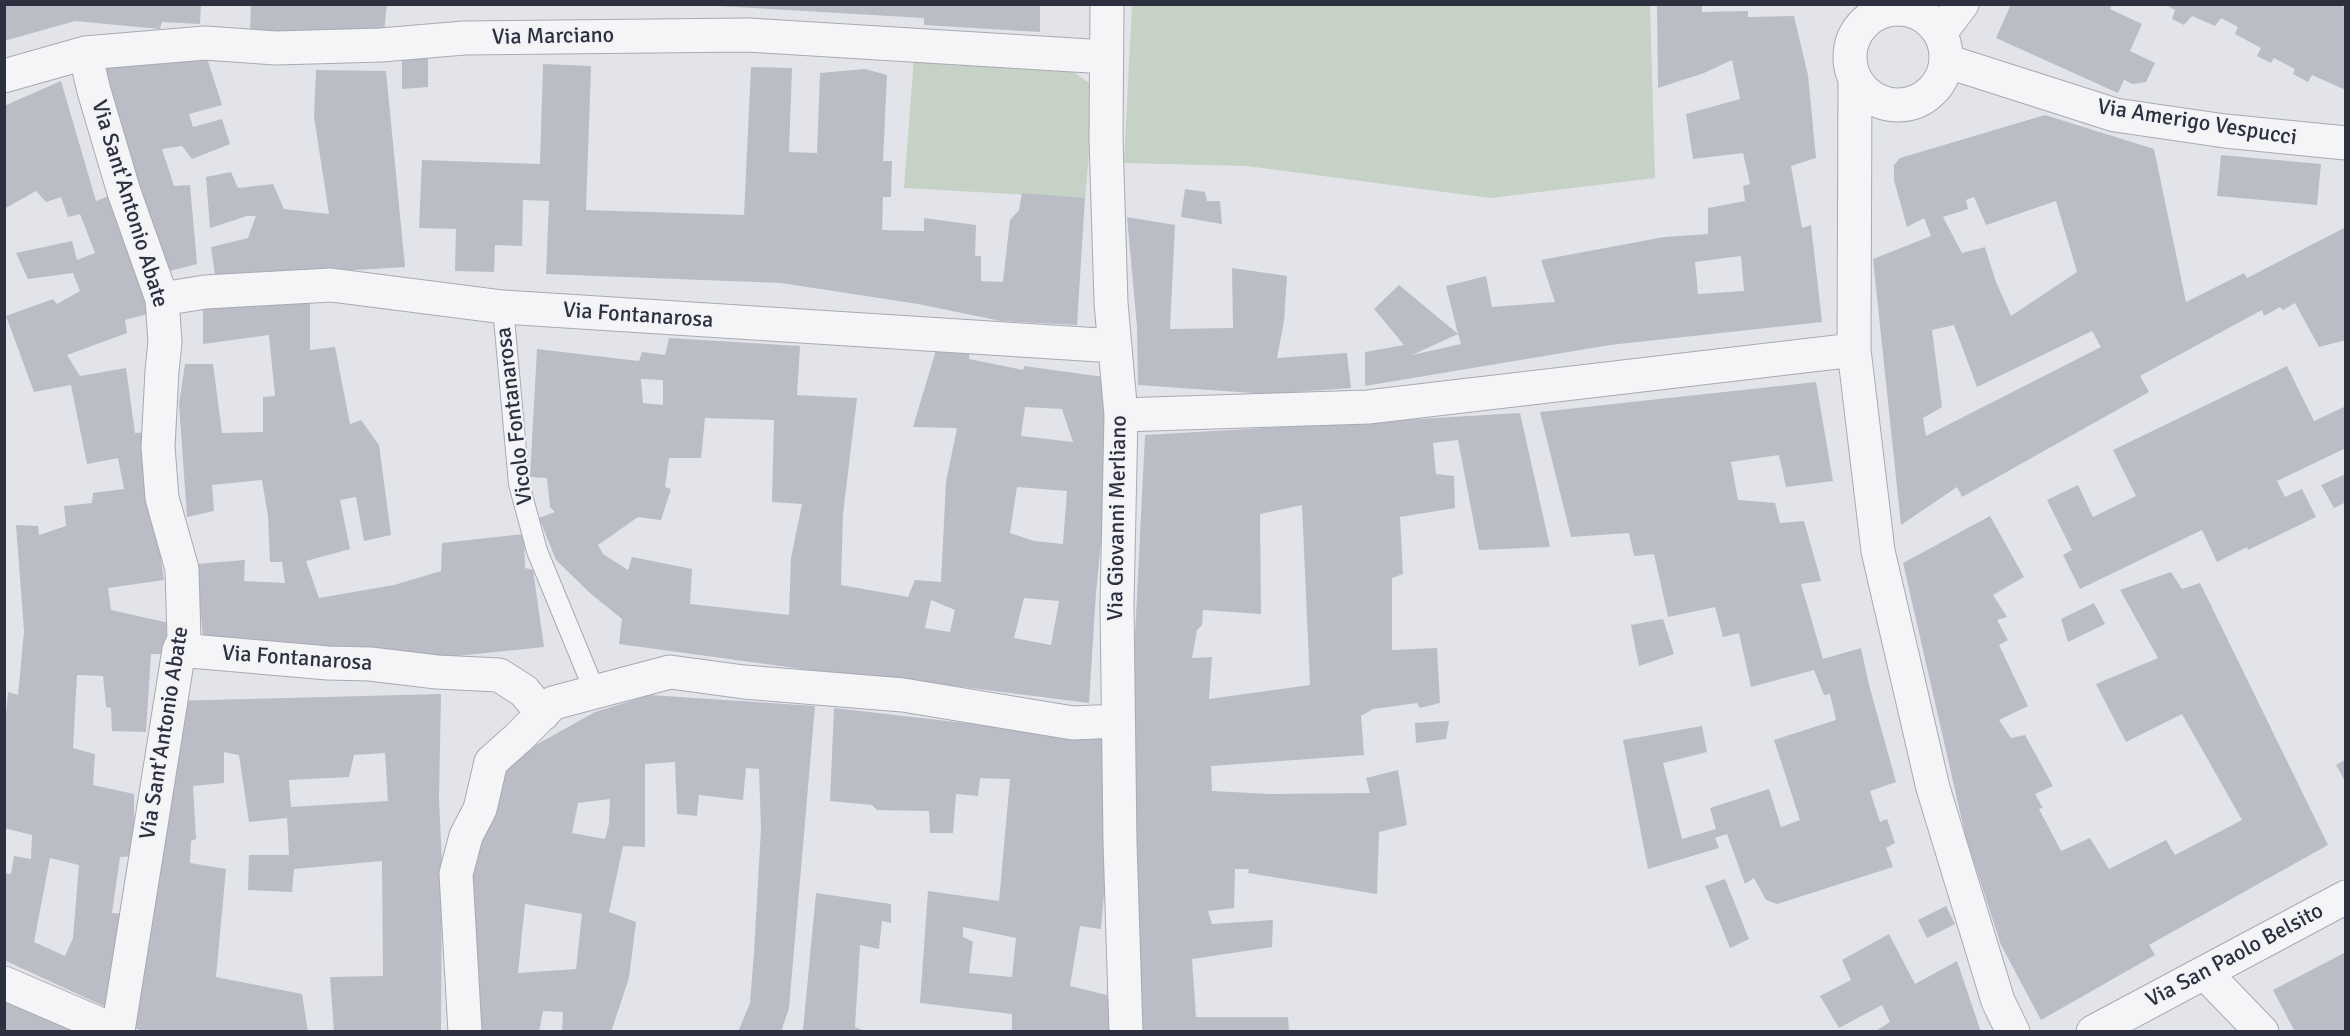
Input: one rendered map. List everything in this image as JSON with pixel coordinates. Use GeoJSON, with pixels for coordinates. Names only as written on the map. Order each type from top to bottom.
{"type":"FeatureCollection","features":[{"type":"Feature","properties":{"kind":"street","name":"Via Giovanni Merliano"},"geometry":{"type":"LineString","coordinates":[[1107,4],[1110,280],[1121,416],[1117,604],[1126,1032]]}},
{"type":"Feature","properties":{"kind":"street"},"geometry":{"type":"LineString","coordinates":[[1855,79],[1864,92],[1877,101],[1892,105],[1908,105],[1935,90],[1943,76],[1944,47],[1962,4]]}},
{"type":"Feature","properties":{"kind":"street"},"geometry":{"type":"LineString","coordinates":[[1944,47],[1924,15],[1895,8],[1879,8],[1858,30],[1851,44],[1850,59],[1855,79],[1854,350],[1878,551],[1933,788],[1998,1001],[2013,1032]]}},
{"type":"Feature","properties":{"kind":"street","name":"Via Marciano"},"geometry":{"type":"LineString","coordinates":[[4,76],[85,52],[205,43],[276,48],[381,45],[464,38],[748,35],[1106,57]]}},
{"type":"Feature","properties":{"kind":"street","name":"Via Amerigo Vespucci"},"geometry":{"type":"LineString","coordinates":[[1944,47],[2115,115],[2225,131],[2346,143]]}},
{"type":"Feature","properties":{"kind":"street","name":"Via Sant'Antonio Abate"},"geometry":{"type":"LineString","coordinates":[[85,52],[124,192],[162,299],[165,342],[158,447],[162,498],[182,569],[184,639],[179,650],[118,1031]]}},
{"type":"Feature","properties":{"kind":"street","name":"Via Fontanarosa"},"geometry":{"type":"LineString","coordinates":[[162,299],[205,291],[330,285],[502,307],[1115,346]]}},
{"type":"Feature","properties":{"kind":"street"},"geometry":{"type":"LineString","coordinates":[[1121,416],[1368,407],[1854,350]]}},
{"type":"Feature","properties":{"kind":"street","name":"Via Fontanarosa"},"geometry":{"type":"LineString","coordinates":[[179,650],[328,663],[370,664],[437,672],[499,675],[524,691],[543,714]]}},
{"type":"Feature","properties":{"kind":"street"},"geometry":{"type":"LineString","coordinates":[[465,1032],[456,874],[466,836],[480,809],[491,762],[553,703],[670,672],[744,682],[903,695],[1073,723],[1118,721]]}},
{"type":"Feature","properties":{"kind":"street","name":"Via San Paolo Belsito"},"geometry":{"type":"LineString","coordinates":[[2093,1032],[2346,897]]}},
{"type":"Feature","properties":{"kind":"street"},"geometry":{"type":"LineString","coordinates":[[2205,973],[2262,1032]]}},
{"type":"Feature","properties":{"kind":"street"},"geometry":{"type":"LineString","coordinates":[[4,983],[118,1031]]}},
{"type":"Feature","properties":{"kind":"lane","name":"Vicolo Fontanarosa"},"geometry":{"type":"LineString","coordinates":[[502,307],[519,484],[537,551],[595,692]]}},
{"type":"Feature","properties":{"kind":"green space"},"geometry":{"type":"Polygon","coordinates":[[[1132,5],[1650,5],[1655,178],[1490,198],[1247,166],[1124,163],[1132,5]]]}},
{"type":"Feature","properties":{"kind":"green space"},"geometry":{"type":"Polygon","coordinates":[[[914,57],[1065,66],[1095,87],[1085,198],[904,188],[914,57]]]}},
{"type":"Feature","properties":{"kind":"building"},"geometry":{"type":"Polygon","coordinates":[[[4,4],[201,4],[200,24],[162,22],[160,29],[75,21],[4,41],[4,4]]]}},
{"type":"Feature","properties":{"kind":"building"},"geometry":{"type":"Polygon","coordinates":[[[251,4],[387,4],[384,32],[250,36],[251,4]]]}},
{"type":"Feature","properties":{"kind":"building"},"geometry":{"type":"Polygon","coordinates":[[[720,4],[1040,4],[1040,32],[924,25],[924,18],[719,6],[720,4]]]}},
{"type":"Feature","properties":{"kind":"building"},"geometry":{"type":"Polygon","coordinates":[[[1657,4],[1702,4],[1702,12],[1748,11],[1748,17],[1794,16],[1808,75],[1816,158],[1791,166],[1802,228],[1811,225],[1822,322],[1610,345],[1365,386],[1365,352],[1404,345],[1374,309],[1399,285],[1458,334],[1446,286],[1486,276],[1492,307],[1555,302],[1541,260],[1664,237],[1708,234],[1708,208],[1745,201],[1743,186],[1750,184],[1743,153],[1693,159],[1686,114],[1740,99],[1732,60],[1704,73],[1658,88],[1657,4]],[[1741,256],[1695,262],[1698,294],[1744,291],[1741,256]],[[1458,334],[1412,355],[1461,344],[1458,334]]]}},
{"type":"Feature","properties":{"kind":"building"},"geometry":{"type":"Polygon","coordinates":[[[2011,4],[2112,4],[2110,9],[2142,24],[2130,51],[2155,63],[2146,82],[2133,84],[2124,80],[2118,93],[1996,38],[2011,4]]]}},
{"type":"Feature","properties":{"kind":"building"},"geometry":{"type":"Polygon","coordinates":[[[2164,4],[2337,4],[2346,8],[2346,90],[2312,75],[2308,82],[2293,74],[2295,69],[2274,58],[2271,63],[2257,56],[2261,48],[2235,34],[2238,27],[2221,18],[2215,26],[2192,16],[2184,25],[2172,19],[2175,10],[2164,4]]]}},
{"type":"Feature","properties":{"kind":"building"},"geometry":{"type":"Polygon","coordinates":[[[428,56],[428,87],[402,89],[402,59],[428,56]]]}},
{"type":"Feature","properties":{"kind":"building"},"geometry":{"type":"Polygon","coordinates":[[[207,58],[222,105],[189,114],[193,127],[222,119],[230,144],[192,159],[182,146],[162,149],[174,186],[190,185],[197,264],[166,272],[137,194],[103,66],[207,58]]]}},
{"type":"Feature","properties":{"kind":"building"},"geometry":{"type":"Polygon","coordinates":[[[543,64],[591,66],[586,210],[744,215],[751,67],[792,68],[789,152],[817,153],[820,73],[865,69],[887,75],[883,161],[892,161],[891,197],[883,197],[882,230],[924,231],[924,218],[976,225],[975,256],[981,256],[981,281],[1003,282],[1010,220],[1019,210],[1022,193],[1085,198],[1077,325],[1001,321],[918,304],[781,283],[546,274],[549,201],[523,200],[522,246],[495,245],[494,272],[455,271],[456,229],[419,228],[422,160],[540,164],[543,64]]]}},
{"type":"Feature","properties":{"kind":"building"},"geometry":{"type":"Polygon","coordinates":[[[316,70],[386,71],[405,267],[243,277],[216,283],[211,247],[248,238],[256,216],[247,216],[210,228],[206,177],[231,172],[238,188],[273,184],[284,209],[329,214],[314,117],[316,70]]]}},
{"type":"Feature","properties":{"kind":"building"},"geometry":{"type":"Polygon","coordinates":[[[61,81],[96,201],[114,194],[151,313],[125,320],[127,333],[67,355],[80,376],[126,368],[135,433],[149,432],[153,501],[164,580],[108,588],[111,610],[169,623],[172,654],[151,654],[146,732],[112,731],[111,708],[106,707],[103,676],[77,675],[73,748],[95,754],[93,785],[134,794],[134,856],[120,857],[112,913],[127,914],[112,1010],[4,960],[4,873],[11,874],[14,856],[31,859],[32,835],[4,828],[4,737],[8,692],[18,695],[24,631],[16,525],[38,526],[39,535],[66,526],[64,506],[92,503],[93,493],[124,489],[118,458],[87,464],[71,385],[34,392],[6,316],[53,299],[57,304],[80,291],[73,273],[28,279],[16,253],[72,241],[77,260],[95,253],[80,214],[68,217],[61,197],[46,202],[36,191],[4,209],[4,106],[61,81]],[[50,858],[34,942],[65,956],[73,938],[79,865],[50,858]]]}},
{"type":"Feature","properties":{"kind":"building"},"geometry":{"type":"Polygon","coordinates":[[[2045,115],[2154,149],[2186,302],[2244,273],[2247,278],[2346,227],[2346,340],[2319,347],[2295,303],[2283,310],[2280,307],[2264,316],[2262,310],[2140,376],[2149,392],[1962,497],[1957,487],[1901,525],[1873,259],[1931,236],[1924,218],[1907,227],[1894,180],[1894,165],[1900,158],[2045,115]],[[1974,197],[1966,200],[1968,209],[1943,217],[1962,253],[1985,247],[1996,282],[2011,316],[2077,272],[2056,201],[1986,225],[1974,197]],[[1954,325],[1932,330],[1942,407],[1923,418],[1926,436],[2101,347],[2092,331],[1977,387],[1954,325]]]}},
{"type":"Feature","properties":{"kind":"building"},"geometry":{"type":"Polygon","coordinates":[[[2221,155],[2321,164],[2317,205],[2217,196],[2221,155]]]}},
{"type":"Feature","properties":{"kind":"building"},"geometry":{"type":"Polygon","coordinates":[[[1185,189],[1205,192],[1207,201],[1220,201],[1222,224],[1181,217],[1185,189]]]}},
{"type":"Feature","properties":{"kind":"building"},"geometry":{"type":"Polygon","coordinates":[[[1127,217],[1175,225],[1170,329],[1233,328],[1232,268],[1287,276],[1284,321],[1277,358],[1347,353],[1351,388],[1267,394],[1138,385],[1137,327],[1127,217]]]}},
{"type":"Feature","properties":{"kind":"building"},"geometry":{"type":"Polygon","coordinates":[[[310,294],[310,350],[335,347],[350,424],[361,420],[379,445],[391,535],[364,541],[356,497],[340,500],[350,549],[306,561],[319,598],[394,585],[441,571],[442,543],[524,534],[525,568],[533,570],[544,647],[408,661],[204,647],[196,564],[245,560],[244,581],[285,583],[282,562],[270,562],[268,517],[262,480],[212,485],[214,511],[187,517],[179,404],[185,364],[213,364],[222,433],[263,432],[263,397],[275,396],[269,335],[203,344],[203,305],[310,294]]]}},
{"type":"Feature","properties":{"kind":"building"},"geometry":{"type":"Polygon","coordinates":[[[669,338],[800,346],[797,395],[857,398],[843,514],[841,585],[908,597],[915,580],[941,582],[946,482],[957,428],[913,427],[939,340],[970,346],[969,359],[1023,370],[1024,366],[1104,377],[1108,470],[1096,593],[1089,703],[884,677],[824,672],[619,644],[622,619],[591,594],[556,560],[539,518],[555,512],[550,507],[547,478],[530,477],[537,349],[639,361],[642,352],[665,355],[669,338]],[[641,379],[643,403],[663,405],[663,380],[641,379]],[[1025,407],[1021,436],[1073,442],[1062,409],[1025,407]],[[705,418],[701,458],[669,458],[665,487],[671,489],[661,520],[638,517],[598,545],[603,554],[628,570],[632,557],[692,569],[690,604],[789,615],[791,558],[802,504],[772,502],[774,420],[705,418]],[[1017,487],[1010,533],[1034,541],[1063,544],[1067,491],[1017,487]],[[1024,598],[1014,638],[1051,645],[1059,601],[1024,598]],[[931,600],[925,628],[950,632],[955,610],[931,600]]]}},
{"type":"Feature","properties":{"kind":"building"},"geometry":{"type":"Polygon","coordinates":[[[2287,366],[2314,421],[2344,407],[2346,410],[2346,448],[2277,481],[2285,497],[2302,489],[2316,517],[2248,550],[2247,547],[2217,562],[2202,530],[2080,589],[2063,555],[2072,550],[2047,500],[2078,485],[2093,517],[2136,496],[2113,450],[2287,366]]]}},
{"type":"Feature","properties":{"kind":"building"},"geometry":{"type":"Polygon","coordinates":[[[1816,382],[1833,481],[1786,487],[1779,455],[1731,462],[1738,500],[1775,503],[1780,523],[1804,521],[1821,581],[1801,584],[1823,659],[1861,648],[1896,782],[1870,791],[1880,822],[1887,819],[1895,843],[1886,848],[1893,867],[1777,904],[1766,900],[1754,878],[1745,884],[1727,834],[1715,838],[1719,848],[1648,869],[1623,740],[1702,726],[1707,752],[1663,763],[1682,839],[1716,829],[1710,808],[1769,789],[1781,827],[1800,820],[1774,740],[1836,720],[1830,694],[1824,695],[1814,670],[1751,687],[1739,633],[1723,637],[1715,607],[1668,617],[1654,554],[1634,556],[1629,533],[1571,537],[1540,412],[1816,382]]]}},
{"type":"Feature","properties":{"kind":"building"},"geometry":{"type":"Polygon","coordinates":[[[1520,413],[1550,547],[1479,550],[1458,440],[1433,443],[1436,474],[1454,476],[1455,508],[1400,517],[1403,574],[1392,578],[1392,650],[1437,648],[1440,703],[1420,708],[1417,703],[1373,709],[1361,716],[1364,755],[1211,766],[1212,791],[1271,794],[1370,793],[1366,778],[1398,770],[1407,825],[1379,832],[1377,894],[1248,873],[1249,869],[1235,869],[1234,908],[1208,911],[1212,924],[1273,920],[1272,947],[1192,959],[1196,1017],[1288,1017],[1289,1032],[1142,1032],[1131,715],[1145,435],[1520,413]],[[1302,505],[1260,514],[1261,614],[1203,610],[1202,625],[1197,630],[1192,658],[1212,657],[1209,699],[1310,685],[1302,505]]]}},
{"type":"Feature","properties":{"kind":"building"},"geometry":{"type":"Polygon","coordinates":[[[2346,474],[2346,502],[2334,508],[2321,485],[2346,474]]]}},
{"type":"Feature","properties":{"kind":"building"},"geometry":{"type":"Polygon","coordinates":[[[1990,516],[2024,577],[1993,595],[2007,617],[1997,620],[2008,640],[1999,645],[2028,706],[1999,720],[2011,738],[2025,735],[2053,786],[2035,794],[2043,808],[2039,809],[2061,851],[2090,838],[2109,869],[2166,840],[2175,855],[2242,820],[2182,714],[2126,742],[2096,684],[2158,658],[2120,590],[2171,572],[2182,589],[2200,583],[2328,845],[2149,945],[2155,955],[2041,1020],[2001,945],[1966,838],[1903,563],[1990,516]]]}},
{"type":"Feature","properties":{"kind":"building"},"geometry":{"type":"Polygon","coordinates":[[[2094,603],[2105,624],[2068,642],[2061,619],[2094,603]]]}},
{"type":"Feature","properties":{"kind":"building"},"geometry":{"type":"Polygon","coordinates":[[[1663,619],[1674,654],[1639,666],[1631,625],[1663,619]]]}},
{"type":"Feature","properties":{"kind":"building"},"geometry":{"type":"Polygon","coordinates":[[[441,694],[439,798],[442,864],[441,1032],[334,1032],[330,977],[383,976],[382,861],[294,869],[292,892],[248,890],[249,855],[289,855],[287,818],[249,822],[239,755],[224,752],[224,783],[193,786],[196,839],[191,841],[190,863],[226,869],[216,977],[302,994],[308,1032],[144,1032],[129,1025],[170,701],[441,694]],[[385,753],[354,755],[349,777],[289,780],[291,807],[388,801],[385,753]]]}},
{"type":"Feature","properties":{"kind":"building"},"geometry":{"type":"Polygon","coordinates":[[[650,695],[815,706],[789,1008],[781,1032],[738,1032],[750,1003],[754,953],[761,829],[759,769],[746,768],[743,800],[699,795],[697,816],[677,814],[675,762],[645,764],[645,847],[623,846],[609,912],[636,922],[629,978],[611,1032],[562,1032],[563,1012],[543,1011],[539,1032],[474,1032],[462,889],[497,778],[534,746],[595,712],[650,695]],[[610,799],[578,803],[572,833],[605,839],[609,823],[610,799]],[[525,904],[518,973],[576,969],[582,914],[525,904]]]}},
{"type":"Feature","properties":{"kind":"building"},"geometry":{"type":"Polygon","coordinates":[[[834,708],[1105,739],[1104,894],[1101,929],[1080,926],[1070,986],[1107,995],[1112,1032],[1012,1032],[1012,1014],[920,1003],[928,891],[999,901],[1010,779],[980,778],[978,796],[956,794],[953,833],[930,833],[929,811],[877,810],[872,805],[830,801],[834,708]],[[963,927],[963,937],[973,942],[969,973],[1012,977],[1016,938],[963,927]]]}},
{"type":"Feature","properties":{"kind":"building"},"geometry":{"type":"Polygon","coordinates":[[[1449,721],[1446,739],[1416,743],[1415,723],[1449,721]]]}},
{"type":"Feature","properties":{"kind":"building"},"geometry":{"type":"Polygon","coordinates":[[[2346,759],[2346,783],[2336,765],[2346,759]]]}},
{"type":"Feature","properties":{"kind":"building"},"geometry":{"type":"Polygon","coordinates":[[[1725,879],[1749,939],[1730,948],[1705,886],[1725,879]]]}},
{"type":"Feature","properties":{"kind":"building"},"geometry":{"type":"Polygon","coordinates":[[[816,893],[891,904],[891,923],[882,921],[879,949],[860,945],[855,1027],[867,1032],[803,1030],[816,893]]]}},
{"type":"Feature","properties":{"kind":"building"},"geometry":{"type":"Polygon","coordinates":[[[1946,906],[1955,924],[1927,938],[1918,920],[1946,906]]]}},
{"type":"Feature","properties":{"kind":"building"},"geometry":{"type":"Polygon","coordinates":[[[1889,934],[1915,984],[1957,961],[1981,1032],[1874,1032],[1890,1022],[1882,1005],[1839,1028],[1820,996],[1851,980],[1842,960],[1889,934]]]}},
{"type":"Feature","properties":{"kind":"building"},"geometry":{"type":"Polygon","coordinates":[[[2346,952],[2346,1032],[2295,1032],[2273,990],[2346,952]]]}},
{"type":"Feature","properties":{"kind":"building"},"geometry":{"type":"Polygon","coordinates":[[[4,999],[84,1031],[4,1032],[4,999]]]}}]}
